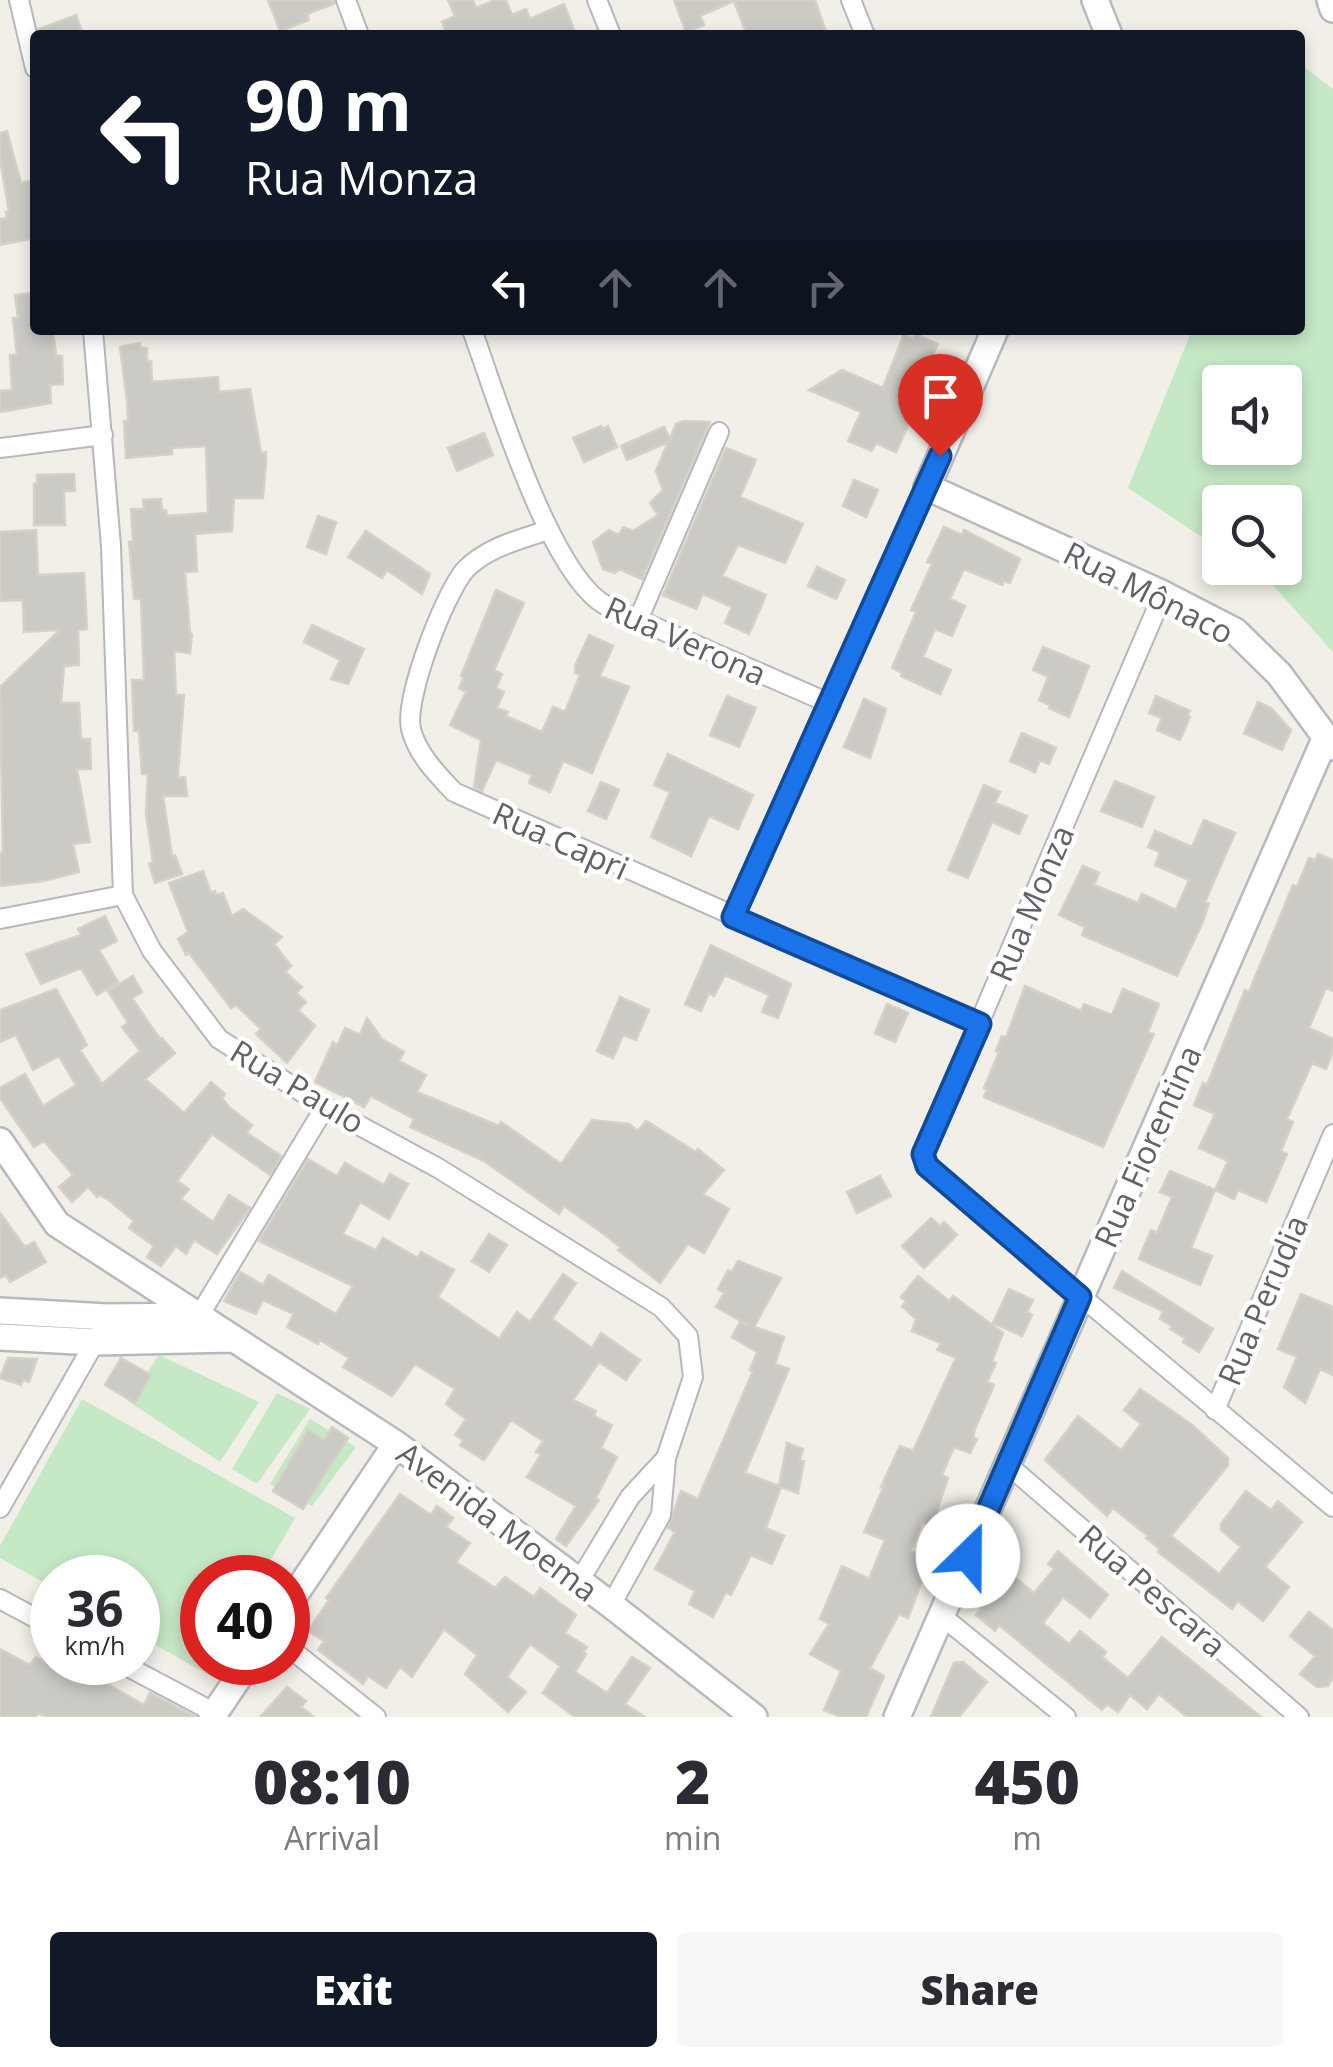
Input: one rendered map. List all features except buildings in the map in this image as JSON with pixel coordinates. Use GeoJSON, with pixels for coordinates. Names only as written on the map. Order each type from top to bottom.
{"type":"FeatureCollection","features":[{"type":"Feature","properties":{"kind":"street"},"geometry":{"type":"LineString","coordinates":[[19,0],[30,47]]}},
{"type":"Feature","properties":{"kind":"street"},"geometry":{"type":"LineString","coordinates":[[346,0],[357,30]]}},
{"type":"Feature","properties":{"kind":"street"},"geometry":{"type":"LineString","coordinates":[[598,0],[609,30]]}},
{"type":"Feature","properties":{"kind":"street"},"geometry":{"type":"LineString","coordinates":[[851,0],[863,30]]}},
{"type":"Feature","properties":{"kind":"street"},"geometry":{"type":"LineString","coordinates":[[1095,0],[1106,30]]}},
{"type":"Feature","properties":{"kind":"street"},"geometry":{"type":"LineString","coordinates":[[1330,0],[1333,9]]}},
{"type":"Feature","properties":{"kind":"street","name":"Rua Paulo"},"geometry":{"type":"LineString","coordinates":[[93,335],[111,546],[123,895],[152,952],[220,1039],[325,1107],[438,1168],[661,1307],[688,1336],[693,1377],[666,1458],[660,1515],[611,1605]]}},
{"type":"Feature","properties":{"kind":"street","name":"Rua Verona"},"geometry":{"type":"LineString","coordinates":[[474,335],[548,530],[589,595],[596,602],[831,704]]}},
{"type":"Feature","properties":{"kind":"street"},"geometry":{"type":"LineString","coordinates":[[733,917],[993,335]]}},
{"type":"Feature","properties":{"kind":"street"},"geometry":{"type":"LineString","coordinates":[[638,620],[718,432]]}},
{"type":"Feature","properties":{"kind":"street"},"geometry":{"type":"LineString","coordinates":[[0,448],[102,435]]}},
{"type":"Feature","properties":{"kind":"street","name":"Rua Mônaco"},"geometry":{"type":"LineString","coordinates":[[927,487],[1163,594],[1235,631],[1279,674],[1329,743]]}},
{"type":"Feature","properties":{"kind":"street","name":"Rua Capri"},"geometry":{"type":"LineString","coordinates":[[548,530],[494,548],[464,571],[426,649],[415,690],[410,727],[428,763],[454,792],[980,1024]]}},
{"type":"Feature","properties":{"kind":"street","name":"Rua Monza"},"geometry":{"type":"LineString","coordinates":[[1163,594],[923,1154],[927,1166],[1333,1507]]}},
{"type":"Feature","properties":{"kind":"street","name":"Rua Fiorentina"},"geometry":{"type":"LineString","coordinates":[[897,1717],[1080,1297],[1329,743]]}},
{"type":"Feature","properties":{"kind":"street"},"geometry":{"type":"LineString","coordinates":[[0,919],[123,895]]}},
{"type":"Feature","properties":{"kind":"street"},"geometry":{"type":"LineString","coordinates":[[0,1311],[108,1317],[198,1316],[325,1107]]}},
{"type":"Feature","properties":{"kind":"street","name":"Rua Perudia"},"geometry":{"type":"LineString","coordinates":[[1215,1410],[1333,1134]]}},
{"type":"Feature","properties":{"kind":"street","name":"Avenida Moema"},"geometry":{"type":"LineString","coordinates":[[0,1142],[57,1224],[396,1444],[754,1717]]}},
{"type":"Feature","properties":{"kind":"street"},"geometry":{"type":"LineString","coordinates":[[0,1508],[108,1317]]}},
{"type":"Feature","properties":{"kind":"street"},"geometry":{"type":"LineString","coordinates":[[0,1336],[95,1342],[232,1339]]}},
{"type":"Feature","properties":{"kind":"street"},"geometry":{"type":"LineString","coordinates":[[310,1572],[396,1444]]}},
{"type":"Feature","properties":{"kind":"street","name":"Rua Paulo"},"geometry":{"type":"LineString","coordinates":[[578,1582],[630,1497],[666,1458]]}},
{"type":"Feature","properties":{"kind":"street","name":"Rua Pescara"},"geometry":{"type":"LineString","coordinates":[[1006,1464],[1298,1717]]}},
{"type":"Feature","properties":{"kind":"street"},"geometry":{"type":"LineString","coordinates":[[0,1599],[30,1615]]}},
{"type":"Feature","properties":{"kind":"street"},"geometry":{"type":"LineString","coordinates":[[943,1616],[1066,1717]]}},
{"type":"Feature","properties":{"kind":"street"},"geometry":{"type":"LineString","coordinates":[[310,1665],[376,1717]]}},
{"type":"Feature","properties":{"kind":"street"},"geometry":{"type":"LineString","coordinates":[[160,1685],[213,1715],[233,1685]]}},
{"type":"Feature","properties":{"kind":"green space"},"geometry":{"type":"Polygon","coordinates":[[[1305,68],[1333,89],[1333,652],[1273,585],[1302,585],[1302,485],[1202,485],[1202,537],[1128,488],[1190,335],[1305,335],[1305,68]]]}},
{"type":"Feature","properties":{"kind":"green space"},"geometry":{"type":"Polygon","coordinates":[[[159,1355],[259,1402],[220,1462],[128,1401],[159,1355]]]}},
{"type":"Feature","properties":{"kind":"green space"},"geometry":{"type":"Polygon","coordinates":[[[277,1393],[310,1409],[257,1484],[232,1469],[277,1393]]]}},
{"type":"Feature","properties":{"kind":"green space"},"geometry":{"type":"Polygon","coordinates":[[[82,1399],[295,1518],[274,1555],[180,1555],[180,1659],[160,1647],[160,1555],[30,1555],[30,1575],[0,1558],[0,1546],[82,1399]]]}},
{"type":"Feature","properties":{"kind":"green space"},"geometry":{"type":"Polygon","coordinates":[[[310,1419],[356,1447],[312,1506],[270,1484],[310,1419]]]}},
{"type":"Feature","properties":{"kind":"route"},"geometry":{"type":"LineString","coordinates":[[940,456],[733,917],[980,1024],[923,1154],[927,1166],[1080,1297],[968,1556]]}}]}
